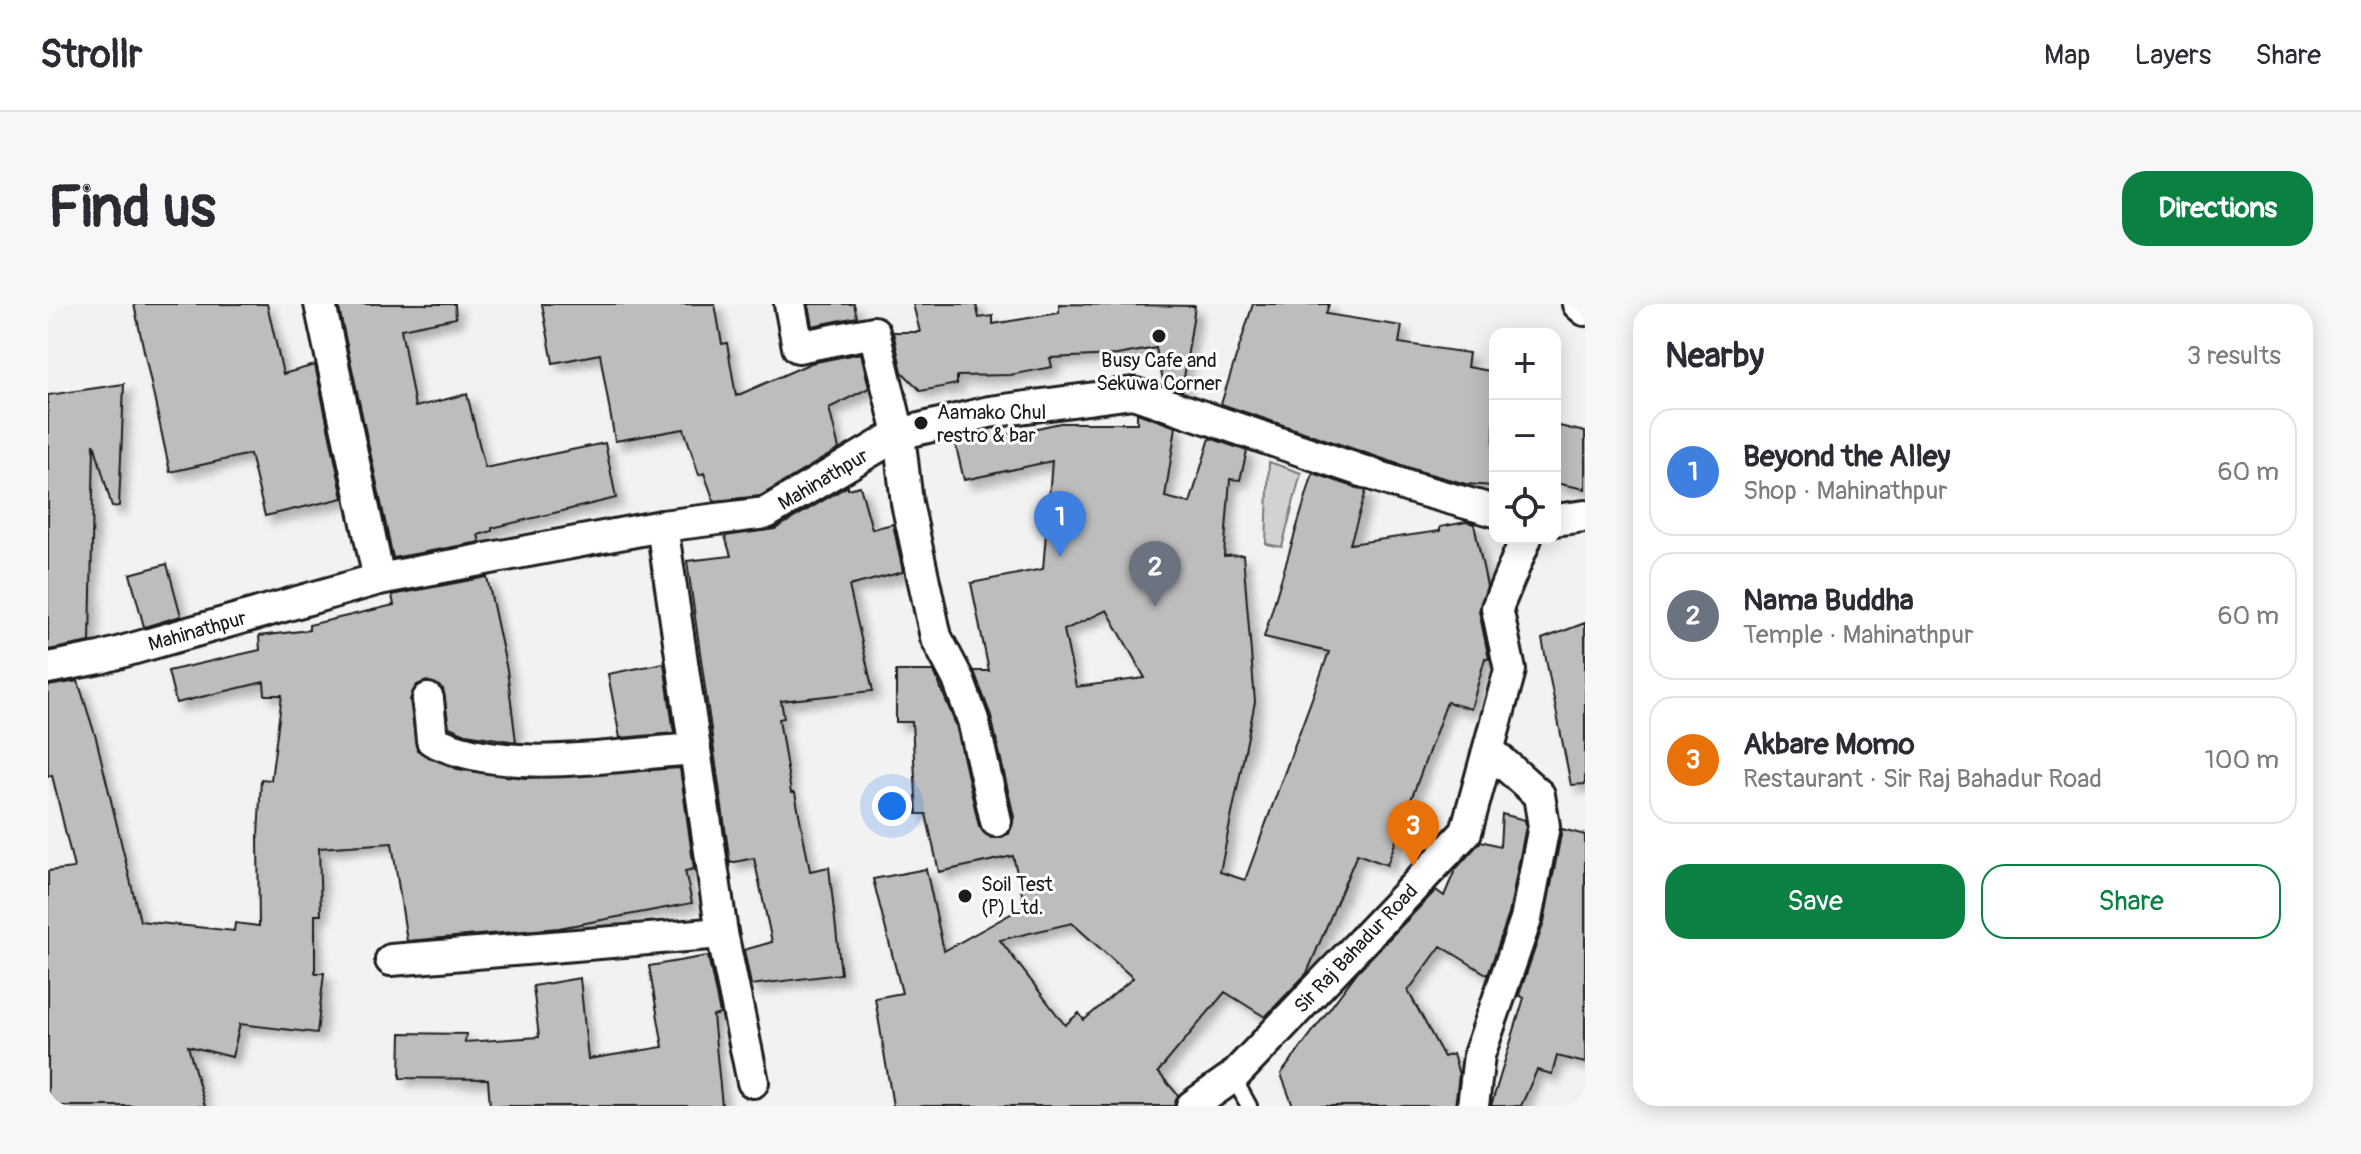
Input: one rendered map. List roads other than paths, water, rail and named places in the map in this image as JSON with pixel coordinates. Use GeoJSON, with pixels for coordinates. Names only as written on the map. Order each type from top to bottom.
{"type":"FeatureCollection","features":[{"type":"Feature","properties":{"kind":"street"},"geometry":{"type":"LineString","coordinates":[[320,304],[379,579]]}},
{"type":"Feature","properties":{"kind":"street"},"geometry":{"type":"LineString","coordinates":[[790,304],[798,347],[874,332],[899,434],[907,503],[936,637],[958,679],[973,720],[996,821]]}},
{"type":"Feature","properties":{"kind":"street"},"geometry":{"type":"LineString","coordinates":[[1578,304],[1585,310]]}},
{"type":"Feature","properties":{"kind":"street","name":"Mahinathpur"},"geometry":{"type":"LineString","coordinates":[[48,668],[100,658],[379,579],[662,526],[766,513],[899,434],[989,412],[1133,393],[1409,487],[1489,509]]}},
{"type":"Feature","properties":{"kind":"street"},"geometry":{"type":"LineString","coordinates":[[1561,519],[1585,516]]}},
{"type":"Feature","properties":{"kind":"street"},"geometry":{"type":"LineString","coordinates":[[662,526],[722,933],[753,1082]]}},
{"type":"Feature","properties":{"kind":"street","name":"Sir Raj Bahadur Road"},"geometry":{"type":"LineString","coordinates":[[1192,1106],[1233,1077],[1466,832],[1510,670],[1497,608],[1524,544]]}},
{"type":"Feature","properties":{"kind":"street"},"geometry":{"type":"LineString","coordinates":[[428,699],[432,740],[451,750],[508,761],[695,749]]}},
{"type":"Feature","properties":{"kind":"street"},"geometry":{"type":"LineString","coordinates":[[1473,1106],[1479,1055],[1526,919],[1544,826],[1539,795],[1490,751]]}},
{"type":"Feature","properties":{"kind":"street"},"geometry":{"type":"LineString","coordinates":[[391,960],[722,933]]}},
{"type":"Feature","properties":{"kind":"lane"},"geometry":{"type":"LineString","coordinates":[[1233,1077],[1249,1106]]}},
{"type":"Feature","properties":{"kind":"place","name":"Busy Cafe and Sekuwa Corner"},"geometry":{"type":"Point","coordinates":[1159,336]}},
{"type":"Feature","properties":{"kind":"place","name":"Aamako Chul restro & bar"},"geometry":{"type":"Point","coordinates":[921,423]}},
{"type":"Feature","properties":{"kind":"place","name":"Beyond the Alley"},"geometry":{"type":"Point","coordinates":[1060,557]}},
{"type":"Feature","properties":{"kind":"place","name":"Nama Buddha"},"geometry":{"type":"Point","coordinates":[1155,607]}},
{"type":"Feature","properties":{"kind":"place","name":"Akbare Momo"},"geometry":{"type":"Point","coordinates":[1413,866]}},
{"type":"Feature","properties":{"kind":"place","name":"Soil Test (P) Ltd."},"geometry":{"type":"Point","coordinates":[965,896]}}]}
